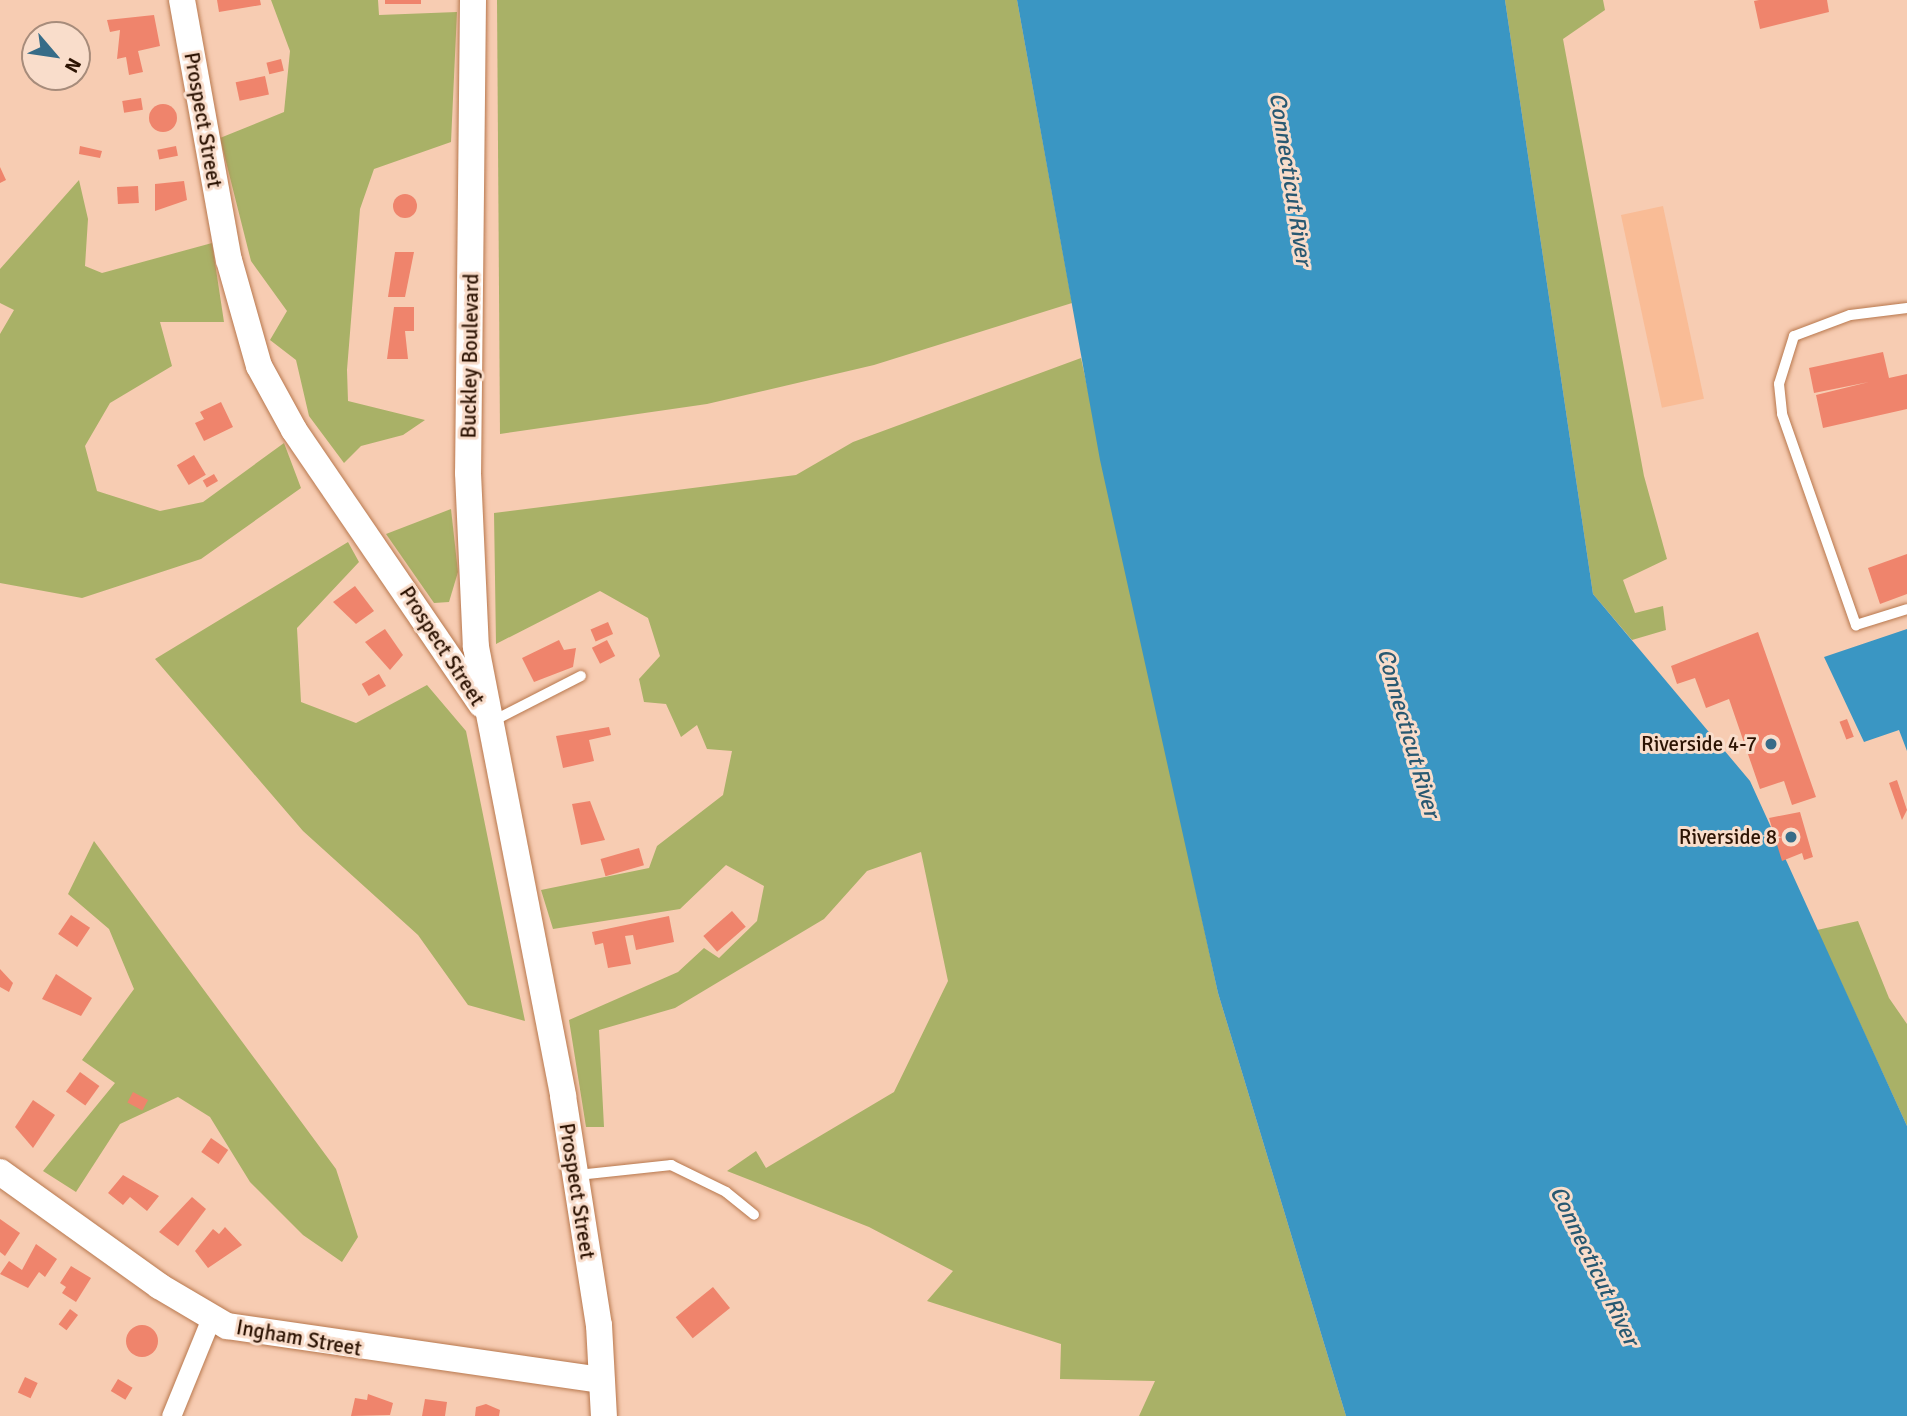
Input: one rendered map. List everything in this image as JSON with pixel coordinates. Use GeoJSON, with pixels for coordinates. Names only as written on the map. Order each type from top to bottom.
{"type":"FeatureCollection","features":[{"type":"Feature","properties":{"kind":"street","name":"Prospect Street"},"geometry":{"type":"LineString","coordinates":[[182,0],[234,284],[259,366],[294,430],[486,718],[574,1176],[604,1416]]}},
{"type":"Feature","properties":{"kind":"street","name":"Buckley Boulevard"},"geometry":{"type":"LineString","coordinates":[[473,0],[468,473],[470,580],[486,718]]}},
{"type":"Feature","properties":{"kind":"street","name":"Ingham Street"},"geometry":{"type":"LineString","coordinates":[[0,1172],[211,1318],[257,1335],[601,1380]]}},
{"type":"Feature","properties":{"kind":"street"},"geometry":{"type":"LineString","coordinates":[[171,1416],[211,1318]]}},
{"type":"Feature","properties":{"kind":"lane"},"geometry":{"type":"LineString","coordinates":[[1907,308],[1850,315],[1794,336],[1779,384],[1785,425],[1856,625],[1907,609]]}},
{"type":"Feature","properties":{"kind":"lane"},"geometry":{"type":"LineString","coordinates":[[486,718],[581,676]]}},
{"type":"Feature","properties":{"kind":"lane"},"geometry":{"type":"LineString","coordinates":[[574,1176],[671,1165],[726,1192],[754,1215]]}},
{"type":"Feature","properties":{"kind":"shaded area"},"geometry":{"type":"Polygon","coordinates":[[[1663,206],[1704,399],[1662,408],[1621,215],[1663,206]]]}},
{"type":"Feature","properties":{"kind":"green space"},"geometry":{"type":"Polygon","coordinates":[[[271,0],[378,0],[379,15],[457,12],[451,142],[374,169],[360,209],[347,370],[348,401],[425,420],[403,435],[361,446],[344,463],[309,416],[296,360],[270,340],[287,311],[251,261],[220,138],[284,112],[290,51],[271,0]]]}},
{"type":"Feature","properties":{"kind":"green space"},"geometry":{"type":"Polygon","coordinates":[[[497,0],[1017,0],[1072,303],[874,365],[707,404],[500,434],[497,0]]]}},
{"type":"Feature","properties":{"kind":"green space"},"geometry":{"type":"Polygon","coordinates":[[[1505,0],[1603,0],[1605,10],[1563,39],[1644,476],[1667,559],[1623,580],[1635,613],[1663,606],[1666,630],[1632,640],[1593,594],[1505,0]]]}},
{"type":"Feature","properties":{"kind":"green space"},"geometry":{"type":"Polygon","coordinates":[[[79,180],[88,219],[85,266],[102,273],[212,243],[224,322],[160,322],[172,366],[110,403],[85,446],[97,491],[160,511],[203,502],[284,443],[301,488],[201,559],[82,598],[0,583],[0,334],[14,310],[0,303],[0,269],[79,180]]]}},
{"type":"Feature","properties":{"kind":"green space"},"geometry":{"type":"Polygon","coordinates":[[[1081,358],[1218,993],[1346,1416],[1139,1416],[1155,1381],[1060,1379],[1061,1344],[927,1301],[953,1271],[869,1227],[727,1171],[756,1151],[766,1168],[894,1092],[948,981],[921,852],[867,871],[824,919],[675,1008],[599,1030],[604,1127],[586,1127],[569,1020],[678,972],[704,948],[719,958],[757,921],[764,886],[726,865],[680,909],[553,929],[541,890],[649,868],[657,846],[723,795],[732,751],[707,749],[697,725],[681,737],[666,704],[644,702],[639,679],[660,656],[648,618],[600,591],[496,644],[494,513],[796,475],[853,442],[1081,358]]]}},
{"type":"Feature","properties":{"kind":"green space"},"geometry":{"type":"Polygon","coordinates":[[[451,509],[458,572],[449,602],[434,603],[386,534],[451,509]]]}},
{"type":"Feature","properties":{"kind":"green space"},"geometry":{"type":"Polygon","coordinates":[[[348,542],[359,562],[297,628],[301,702],[356,723],[427,685],[466,731],[525,1021],[468,1005],[418,935],[303,831],[155,659],[348,542]]]}},
{"type":"Feature","properties":{"kind":"green space"},"geometry":{"type":"Polygon","coordinates":[[[94,841],[336,1169],[358,1237],[342,1262],[303,1235],[250,1182],[210,1117],[178,1097],[120,1124],[76,1192],[43,1171],[115,1083],[82,1060],[134,989],[109,929],[68,894],[94,841]]]}},
{"type":"Feature","properties":{"kind":"green space"},"geometry":{"type":"Polygon","coordinates":[[[1858,921],[1889,998],[1907,1024],[1907,1126],[1817,930],[1858,921]]]}},
{"type":"Feature","properties":{"kind":"water","name":"Connecticut River"},"geometry":{"type":"Polygon","coordinates":[[[1017,0],[1505,0],[1593,594],[1750,781],[1907,1126],[1907,1416],[1346,1416],[1218,993],[1100,460],[1017,0]]]}},
{"type":"Feature","properties":{"kind":"water"},"geometry":{"type":"Polygon","coordinates":[[[1907,629],[1907,751],[1899,730],[1864,742],[1824,657],[1907,629]]]}},
{"type":"Feature","properties":{"kind":"building"},"geometry":{"type":"Polygon","coordinates":[[[217,0],[260,0],[261,5],[219,12],[217,0]]]}},
{"type":"Feature","properties":{"kind":"building"},"geometry":{"type":"Polygon","coordinates":[[[385,0],[421,0],[421,4],[385,4],[385,0]]]}},
{"type":"Feature","properties":{"kind":"building"},"geometry":{"type":"Polygon","coordinates":[[[1827,0],[1829,12],[1760,29],[1754,1],[1827,0]]]}},
{"type":"Feature","properties":{"kind":"building"},"geometry":{"type":"Polygon","coordinates":[[[154,15],[160,46],[138,51],[143,72],[129,75],[126,57],[117,59],[120,30],[110,32],[107,20],[154,15]]]}},
{"type":"Feature","properties":{"kind":"building"},"geometry":{"type":"Polygon","coordinates":[[[281,59],[284,71],[269,74],[266,63],[281,59]]]}},
{"type":"Feature","properties":{"kind":"building"},"geometry":{"type":"Polygon","coordinates":[[[265,76],[269,95],[240,101],[236,82],[265,76]]]}},
{"type":"Feature","properties":{"kind":"building"},"geometry":{"type":"Polygon","coordinates":[[[141,98],[143,110],[124,113],[122,101],[141,98]]]}},
{"type":"Feature","properties":{"kind":"building"},"geometry":{"type":"Polygon","coordinates":[[[163,104],[173,108],[177,118],[173,128],[163,132],[153,128],[149,118],[153,108],[163,104]]]}},
{"type":"Feature","properties":{"kind":"building"},"geometry":{"type":"Polygon","coordinates":[[[80,146],[102,151],[100,158],[79,154],[80,146]]]}},
{"type":"Feature","properties":{"kind":"building"},"geometry":{"type":"Polygon","coordinates":[[[176,146],[178,156],[159,159],[157,150],[176,146]]]}},
{"type":"Feature","properties":{"kind":"building"},"geometry":{"type":"Polygon","coordinates":[[[0,167],[6,180],[0,183],[0,167]]]}},
{"type":"Feature","properties":{"kind":"building"},"geometry":{"type":"Polygon","coordinates":[[[184,181],[187,200],[155,211],[155,184],[184,181]]]}},
{"type":"Feature","properties":{"kind":"building"},"geometry":{"type":"Polygon","coordinates":[[[138,186],[139,203],[118,204],[117,187],[138,186]]]}},
{"type":"Feature","properties":{"kind":"building"},"geometry":{"type":"Polygon","coordinates":[[[405,194],[414,197],[417,206],[414,215],[405,218],[396,215],[393,206],[396,197],[405,194]]]}},
{"type":"Feature","properties":{"kind":"building"},"geometry":{"type":"Polygon","coordinates":[[[395,252],[414,252],[405,297],[388,297],[395,252]]]}},
{"type":"Feature","properties":{"kind":"building"},"geometry":{"type":"Polygon","coordinates":[[[394,307],[414,307],[414,331],[405,331],[408,359],[387,359],[394,307]]]}},
{"type":"Feature","properties":{"kind":"building"},"geometry":{"type":"Polygon","coordinates":[[[1883,352],[1889,378],[1907,374],[1907,409],[1823,428],[1816,395],[1869,382],[1814,393],[1809,368],[1883,352]]]}},
{"type":"Feature","properties":{"kind":"building"},"geometry":{"type":"Polygon","coordinates":[[[221,402],[233,427],[204,441],[195,423],[204,419],[200,412],[221,402]]]}},
{"type":"Feature","properties":{"kind":"building"},"geometry":{"type":"Polygon","coordinates":[[[194,455],[206,475],[189,485],[177,465],[194,455]]]}},
{"type":"Feature","properties":{"kind":"building"},"geometry":{"type":"Polygon","coordinates":[[[214,474],[218,481],[207,487],[203,480],[214,474]]]}},
{"type":"Feature","properties":{"kind":"building"},"geometry":{"type":"Polygon","coordinates":[[[1907,554],[1907,594],[1880,604],[1868,568],[1907,554]]]}},
{"type":"Feature","properties":{"kind":"building"},"geometry":{"type":"Polygon","coordinates":[[[355,586],[374,611],[356,624],[333,602],[355,586]]]}},
{"type":"Feature","properties":{"kind":"building"},"geometry":{"type":"Polygon","coordinates":[[[608,622],[613,634],[596,641],[591,629],[608,622]]]}},
{"type":"Feature","properties":{"kind":"building"},"geometry":{"type":"Polygon","coordinates":[[[385,629],[403,655],[390,670],[365,642],[385,629]]]}},
{"type":"Feature","properties":{"kind":"building","name":"Riverside 4-7"},"geometry":{"type":"Polygon","coordinates":[[[1758,632],[1816,797],[1792,805],[1784,781],[1760,789],[1729,699],[1706,708],[1695,678],[1677,684],[1671,666],[1758,632]]]}},
{"type":"Feature","properties":{"kind":"building"},"geometry":{"type":"Polygon","coordinates":[[[559,640],[564,650],[576,648],[573,667],[534,682],[522,658],[559,640]]]}},
{"type":"Feature","properties":{"kind":"building"},"geometry":{"type":"Polygon","coordinates":[[[607,640],[615,656],[600,664],[592,648],[607,640]]]}},
{"type":"Feature","properties":{"kind":"building"},"geometry":{"type":"Polygon","coordinates":[[[379,674],[386,686],[369,696],[362,684],[379,674]]]}},
{"type":"Feature","properties":{"kind":"building"},"geometry":{"type":"Polygon","coordinates":[[[1847,719],[1854,737],[1846,740],[1840,722],[1847,719]]]}},
{"type":"Feature","properties":{"kind":"building"},"geometry":{"type":"Polygon","coordinates":[[[609,727],[611,735],[589,740],[594,761],[563,768],[556,736],[609,727]]]}},
{"type":"Feature","properties":{"kind":"building"},"geometry":{"type":"Polygon","coordinates":[[[1897,780],[1907,810],[1902,820],[1889,783],[1897,780]]]}},
{"type":"Feature","properties":{"kind":"building"},"geometry":{"type":"Polygon","coordinates":[[[590,801],[605,840],[581,845],[572,804],[590,801]]]}},
{"type":"Feature","properties":{"kind":"building","name":"Riverside 8"},"geometry":{"type":"Polygon","coordinates":[[[1800,812],[1813,857],[1804,860],[1802,853],[1782,861],[1769,818],[1800,812]]]}},
{"type":"Feature","properties":{"kind":"building"},"geometry":{"type":"Polygon","coordinates":[[[639,848],[644,865],[606,876],[601,859],[639,848]]]}},
{"type":"Feature","properties":{"kind":"building"},"geometry":{"type":"Polygon","coordinates":[[[732,911],[746,927],[717,952],[703,936],[732,911]]]}},
{"type":"Feature","properties":{"kind":"building"},"geometry":{"type":"Polygon","coordinates":[[[71,915],[90,928],[77,947],[58,934],[71,915]]]}},
{"type":"Feature","properties":{"kind":"building"},"geometry":{"type":"Polygon","coordinates":[[[669,916],[674,942],[636,950],[633,935],[625,936],[631,964],[608,968],[603,943],[595,945],[592,932],[669,916]]]}},
{"type":"Feature","properties":{"kind":"building"},"geometry":{"type":"Polygon","coordinates":[[[0,969],[13,983],[9,992],[0,987],[0,969]]]}},
{"type":"Feature","properties":{"kind":"building"},"geometry":{"type":"Polygon","coordinates":[[[56,974],[92,998],[81,1016],[42,999],[56,974]]]}},
{"type":"Feature","properties":{"kind":"building"},"geometry":{"type":"Polygon","coordinates":[[[80,1072],[99,1086],[85,1106],[66,1091],[80,1072]]]}},
{"type":"Feature","properties":{"kind":"building"},"geometry":{"type":"Polygon","coordinates":[[[133,1092],[148,1100],[142,1111],[127,1103],[133,1092]]]}},
{"type":"Feature","properties":{"kind":"building"},"geometry":{"type":"Polygon","coordinates":[[[33,1100],[55,1115],[33,1148],[15,1127],[33,1100]]]}},
{"type":"Feature","properties":{"kind":"building"},"geometry":{"type":"Polygon","coordinates":[[[211,1138],[228,1150],[218,1164],[201,1152],[211,1138]]]}},
{"type":"Feature","properties":{"kind":"building"},"geometry":{"type":"Polygon","coordinates":[[[123,1175],[159,1196],[147,1211],[130,1197],[123,1205],[108,1193],[123,1175]]]}},
{"type":"Feature","properties":{"kind":"building"},"geometry":{"type":"Polygon","coordinates":[[[192,1197],[206,1209],[178,1246],[159,1232],[192,1197]]]}},
{"type":"Feature","properties":{"kind":"building"},"geometry":{"type":"Polygon","coordinates":[[[0,1219],[20,1233],[5,1256],[0,1252],[0,1219]]]}},
{"type":"Feature","properties":{"kind":"building"},"geometry":{"type":"Polygon","coordinates":[[[225,1227],[242,1245],[208,1268],[195,1251],[213,1229],[219,1234],[225,1227]]]}},
{"type":"Feature","properties":{"kind":"building"},"geometry":{"type":"Polygon","coordinates":[[[36,1244],[57,1259],[45,1277],[39,1272],[28,1288],[0,1274],[9,1261],[22,1270],[36,1244]]]}},
{"type":"Feature","properties":{"kind":"building"},"geometry":{"type":"Polygon","coordinates":[[[71,1266],[91,1278],[76,1302],[62,1293],[66,1287],[60,1283],[71,1266]]]}},
{"type":"Feature","properties":{"kind":"building"},"geometry":{"type":"Polygon","coordinates":[[[713,1287],[730,1308],[693,1338],[676,1317],[713,1287]]]}},
{"type":"Feature","properties":{"kind":"building"},"geometry":{"type":"Polygon","coordinates":[[[70,1309],[78,1315],[67,1330],[59,1324],[70,1309]]]}},
{"type":"Feature","properties":{"kind":"building"},"geometry":{"type":"Polygon","coordinates":[[[142,1325],[153,1330],[158,1341],[153,1352],[142,1357],[131,1352],[126,1341],[131,1330],[142,1325]]]}},
{"type":"Feature","properties":{"kind":"building"},"geometry":{"type":"Polygon","coordinates":[[[25,1377],[38,1383],[31,1398],[18,1392],[25,1377]]]}},
{"type":"Feature","properties":{"kind":"building"},"geometry":{"type":"Polygon","coordinates":[[[118,1379],[133,1388],[125,1400],[111,1391],[118,1379]]]}},
{"type":"Feature","properties":{"kind":"building"},"geometry":{"type":"Polygon","coordinates":[[[368,1394],[393,1403],[390,1415],[351,1416],[355,1398],[367,1400],[368,1394]]]}},
{"type":"Feature","properties":{"kind":"building"},"geometry":{"type":"Polygon","coordinates":[[[425,1399],[447,1402],[445,1416],[422,1416],[425,1399]]]}},
{"type":"Feature","properties":{"kind":"building"},"geometry":{"type":"Polygon","coordinates":[[[486,1404],[500,1410],[499,1416],[475,1416],[476,1407],[486,1404]]]}},
{"type":"Feature","properties":{"kind":"place","name":"Riverside 4-7"},"geometry":{"type":"Point","coordinates":[1771,744]}},
{"type":"Feature","properties":{"kind":"place","name":"Riverside 8"},"geometry":{"type":"Point","coordinates":[1791,837]}}]}
